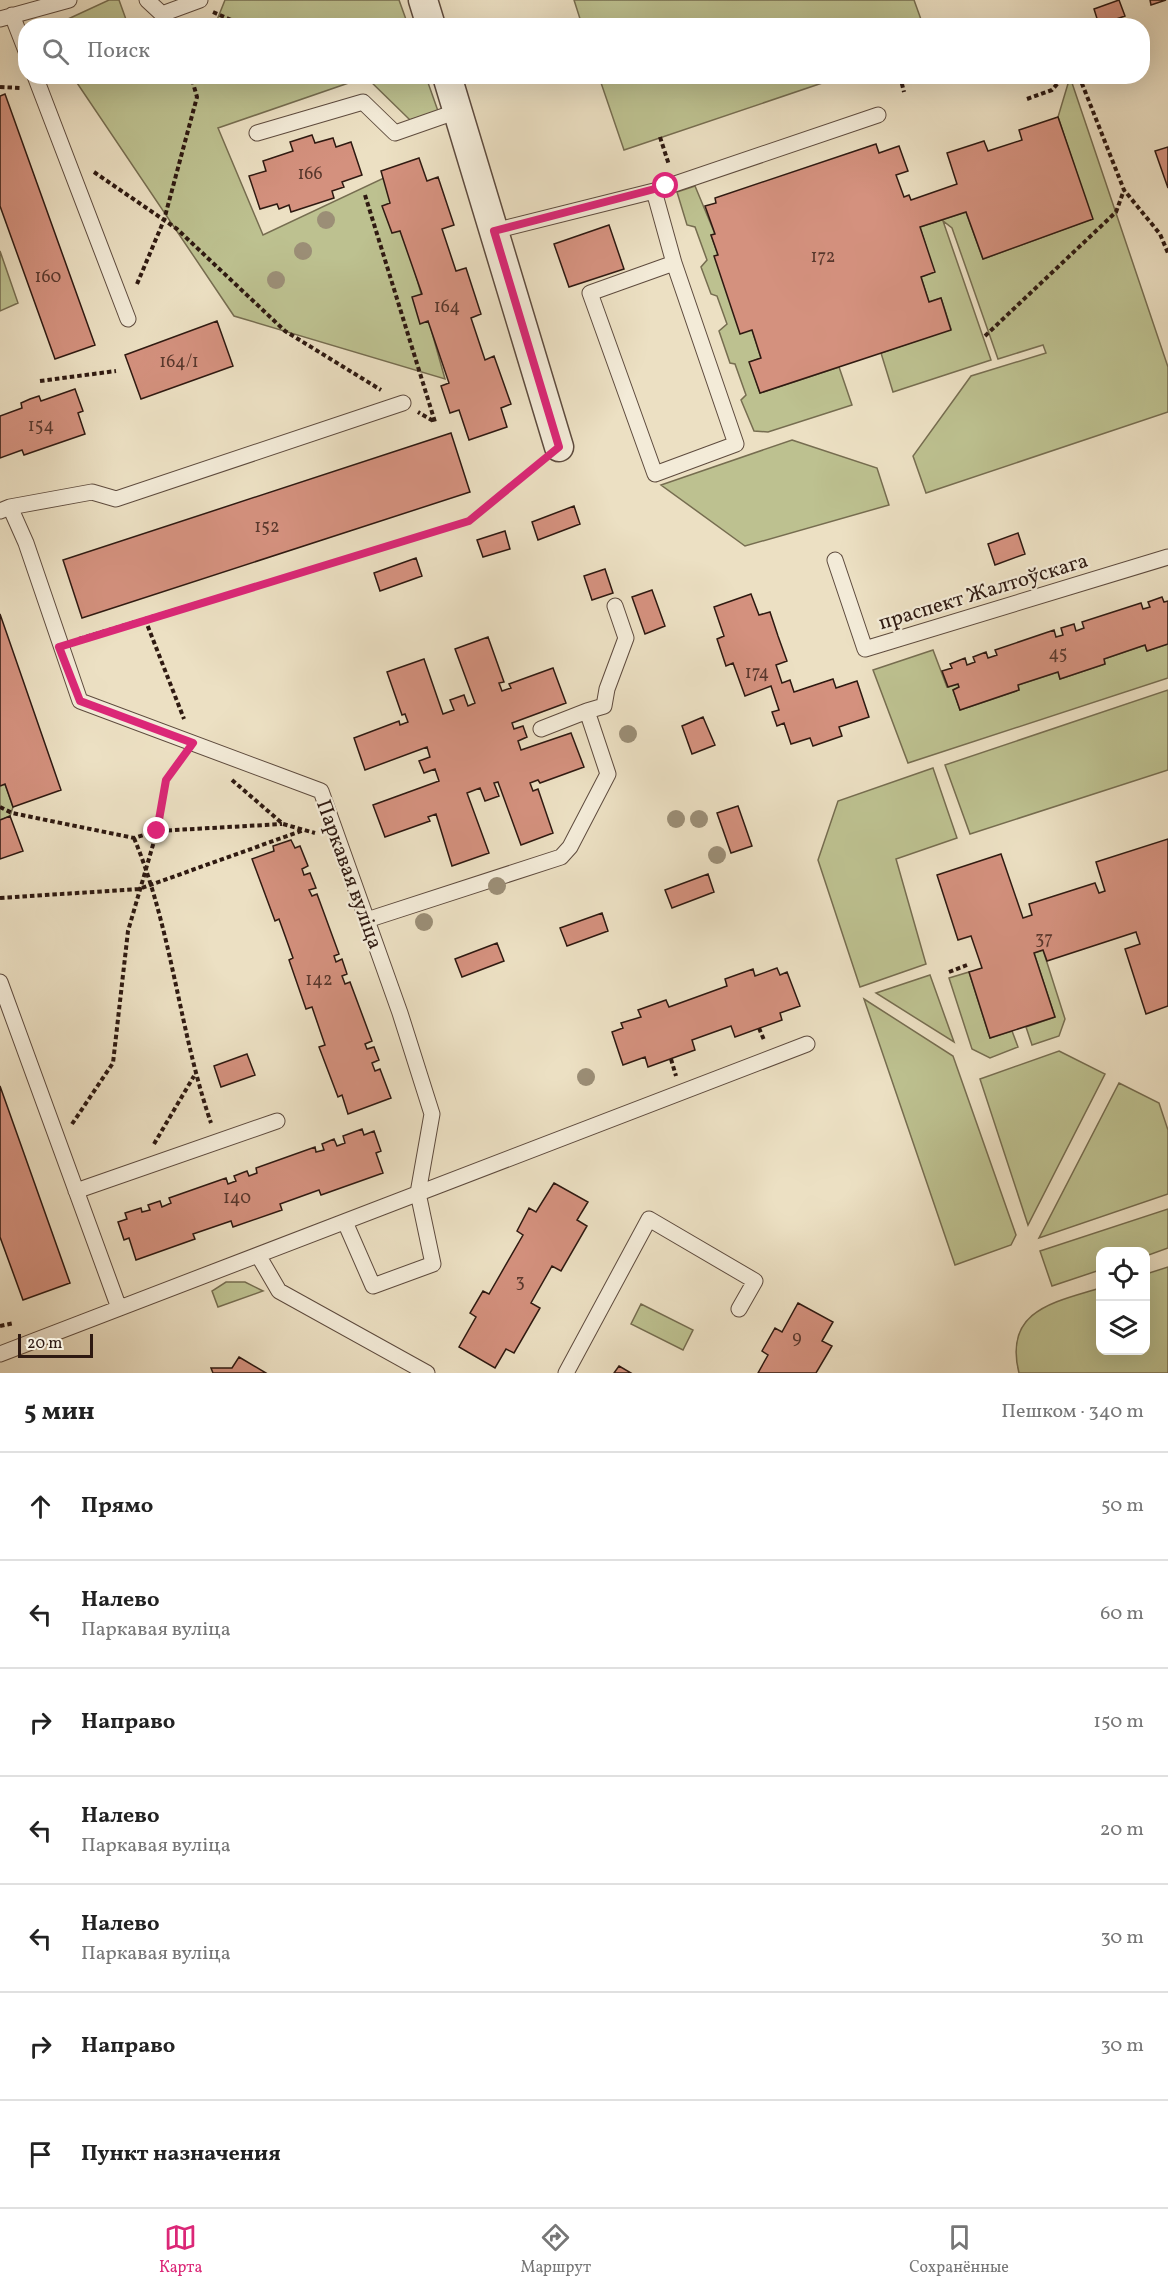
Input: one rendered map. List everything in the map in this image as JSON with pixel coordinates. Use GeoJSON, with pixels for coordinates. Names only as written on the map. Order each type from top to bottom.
{"type":"FeatureCollection","features":[{"type":"Feature","properties":{"kind":"street"},"geometry":{"type":"LineString","coordinates":[[423,0],[429,18]]}},
{"type":"Feature","properties":{"kind":"street"},"geometry":{"type":"LineString","coordinates":[[450,84],[559,447]]}},
{"type":"Feature","properties":{"kind":"lane"},"geometry":{"type":"LineString","coordinates":[[18,37],[6,17],[69,0]]}},
{"type":"Feature","properties":{"kind":"lane"},"geometry":{"type":"LineString","coordinates":[[147,0],[163,18]]}},
{"type":"Feature","properties":{"kind":"lane"},"geometry":{"type":"LineString","coordinates":[[168,18],[196,2]]}},
{"type":"Feature","properties":{"kind":"lane"},"geometry":{"type":"LineString","coordinates":[[38,84],[128,319]]}},
{"type":"Feature","properties":{"kind":"lane"},"geometry":{"type":"LineString","coordinates":[[257,133],[363,102],[395,133],[458,111]]}},
{"type":"Feature","properties":{"kind":"lane"},"geometry":{"type":"LineString","coordinates":[[494,231],[654,191],[878,115]]}},
{"type":"Feature","properties":{"kind":"lane"},"geometry":{"type":"LineString","coordinates":[[654,191],[674,263],[736,444],[655,474],[590,293],[674,263]]}},
{"type":"Feature","properties":{"kind":"lane","name":"Паркавая вуліца"},"geometry":{"type":"LineString","coordinates":[[403,403],[116,499],[92,492],[5,509],[26,543],[59,647],[80,701],[321,791],[432,1114],[418,1193]]}},
{"type":"Feature","properties":{"kind":"lane","name":"праспект Жалтоўскага"},"geometry":{"type":"LineString","coordinates":[[835,560],[865,648],[1168,557]]}},
{"type":"Feature","properties":{"kind":"lane"},"geometry":{"type":"LineString","coordinates":[[541,729],[604,706],[607,689],[626,638],[615,606]]}},
{"type":"Feature","properties":{"kind":"lane"},"geometry":{"type":"LineString","coordinates":[[367,920],[561,857],[570,847],[608,774],[587,711]]}},
{"type":"Feature","properties":{"kind":"lane"},"geometry":{"type":"LineString","coordinates":[[0,982],[119,1308]]}},
{"type":"Feature","properties":{"kind":"lane"},"geometry":{"type":"LineString","coordinates":[[0,1354],[807,1044]]}},
{"type":"Feature","properties":{"kind":"lane"},"geometry":{"type":"LineString","coordinates":[[76,1191],[277,1121]]}},
{"type":"Feature","properties":{"kind":"lane"},"geometry":{"type":"LineString","coordinates":[[345,1222],[373,1286],[433,1264],[418,1193]]}},
{"type":"Feature","properties":{"kind":"lane"},"geometry":{"type":"LineString","coordinates":[[566,1373],[649,1219],[755,1281],[739,1309]]}},
{"type":"Feature","properties":{"kind":"lane"},"geometry":{"type":"LineString","coordinates":[[258,1255],[279,1291],[427,1373]]}},
{"type":"Feature","properties":{"kind":"path"},"geometry":{"type":"LineString","coordinates":[[196,2],[229,18]]}},
{"type":"Feature","properties":{"kind":"path"},"geometry":{"type":"LineString","coordinates":[[139,274],[164,220],[197,97],[193,84]]}},
{"type":"Feature","properties":{"kind":"path"},"geometry":{"type":"LineString","coordinates":[[902,84],[904,92]]}},
{"type":"Feature","properties":{"kind":"path"},"geometry":{"type":"LineString","coordinates":[[1027,99],[1052,90],[1057,84]]}},
{"type":"Feature","properties":{"kind":"path"},"geometry":{"type":"LineString","coordinates":[[1082,84],[1124,190],[1160,234],[1168,253]]}},
{"type":"Feature","properties":{"kind":"path"},"geometry":{"type":"LineString","coordinates":[[0,87],[21,88]]}},
{"type":"Feature","properties":{"kind":"path"},"geometry":{"type":"LineString","coordinates":[[660,137],[671,170]]}},
{"type":"Feature","properties":{"kind":"path"},"geometry":{"type":"LineString","coordinates":[[64,151],[177,229],[285,332],[435,422],[365,195]]}},
{"type":"Feature","properties":{"kind":"path"},"geometry":{"type":"LineString","coordinates":[[985,336],[1116,212],[1124,190]]}},
{"type":"Feature","properties":{"kind":"path"},"geometry":{"type":"LineString","coordinates":[[40,381],[116,371]]}},
{"type":"Feature","properties":{"kind":"path"},"geometry":{"type":"LineString","coordinates":[[59,647],[469,521],[559,447]]}},
{"type":"Feature","properties":{"kind":"path"},"geometry":{"type":"LineString","coordinates":[[59,1144],[113,1062],[128,931],[157,831],[166,780],[193,743]]}},
{"type":"Feature","properties":{"kind":"path"},"geometry":{"type":"LineString","coordinates":[[0,807],[12,813],[134,838],[157,831],[283,824]]}},
{"type":"Feature","properties":{"kind":"path"},"geometry":{"type":"LineString","coordinates":[[0,898],[140,889],[304,830]]}},
{"type":"Feature","properties":{"kind":"path"},"geometry":{"type":"LineString","coordinates":[[134,838],[152,885],[195,1075],[217,1142]]}},
{"type":"Feature","properties":{"kind":"path"},"geometry":{"type":"LineString","coordinates":[[949,972],[967,965]]}},
{"type":"Feature","properties":{"kind":"path"},"geometry":{"type":"LineString","coordinates":[[759,1028],[765,1044]]}},
{"type":"Feature","properties":{"kind":"path"},"geometry":{"type":"LineString","coordinates":[[671,1059],[676,1076]]}},
{"type":"Feature","properties":{"kind":"path"},"geometry":{"type":"LineString","coordinates":[[148,1166],[149,1155],[161,1128],[195,1075]]}},
{"type":"Feature","properties":{"kind":"path"},"geometry":{"type":"LineString","coordinates":[[0,1326],[15,1323]]}},
{"type":"Feature","properties":{"kind":"green space"},"geometry":{"type":"Polygon","coordinates":[[[109,0],[119,0],[125,18],[70,18],[109,0]]]}},
{"type":"Feature","properties":{"kind":"green space"},"geometry":{"type":"Polygon","coordinates":[[[225,0],[399,0],[405,18],[218,18],[225,0]]]}},
{"type":"Feature","properties":{"kind":"green space"},"geometry":{"type":"Polygon","coordinates":[[[574,0],[914,0],[920,18],[580,18],[574,0]]]}},
{"type":"Feature","properties":{"kind":"green space"},"geometry":{"type":"Polygon","coordinates":[[[78,84],[346,84],[218,128],[263,235],[388,176],[445,379],[234,316],[78,84]]]}},
{"type":"Feature","properties":{"kind":"green space"},"geometry":{"type":"Polygon","coordinates":[[[373,84],[428,84],[438,111],[410,120],[373,84]]]}},
{"type":"Feature","properties":{"kind":"green space"},"geometry":{"type":"Polygon","coordinates":[[[602,84],[819,84],[624,150],[602,84]]]}},
{"type":"Feature","properties":{"kind":"green space"},"geometry":{"type":"Polygon","coordinates":[[[1068,84],[1072,84],[1168,367],[1168,412],[926,493],[913,456],[971,376],[1046,353],[1043,345],[998,359],[952,228],[943,221],[991,360],[893,392],[881,353],[951,329],[941,298],[929,302],[921,277],[934,272],[920,227],[966,212],[983,259],[1092,219],[1058,117],[1068,84]]]}},
{"type":"Feature","properties":{"kind":"green space"},"geometry":{"type":"Polygon","coordinates":[[[695,186],[715,234],[711,235],[718,255],[715,256],[752,330],[761,358],[750,362],[760,393],[839,367],[852,405],[768,432],[754,431],[741,400],[746,395],[735,364],[730,363],[719,331],[727,324],[717,296],[711,294],[701,267],[707,260],[695,227],[687,225],[677,192],[695,186]]]}},
{"type":"Feature","properties":{"kind":"green space"},"geometry":{"type":"Polygon","coordinates":[[[0,251],[18,303],[0,311],[0,251]]]}},
{"type":"Feature","properties":{"kind":"green space"},"geometry":{"type":"Polygon","coordinates":[[[792,440],[877,468],[889,505],[745,546],[661,485],[792,440]]]}},
{"type":"Feature","properties":{"kind":"green space"},"geometry":{"type":"Polygon","coordinates":[[[1168,644],[1168,678],[908,763],[873,670],[933,650],[947,687],[958,684],[959,687],[953,690],[960,710],[1019,690],[1018,685],[1058,672],[1060,679],[1105,664],[1104,659],[1145,645],[1147,651],[1168,644]]]}},
{"type":"Feature","properties":{"kind":"green space"},"geometry":{"type":"Polygon","coordinates":[[[1168,690],[1168,770],[970,834],[945,765],[1168,690]]]}},
{"type":"Feature","properties":{"kind":"green space"},"geometry":{"type":"Polygon","coordinates":[[[933,768],[957,838],[896,859],[926,964],[860,987],[818,860],[838,801],[933,768]]]}},
{"type":"Feature","properties":{"kind":"green space"},"geometry":{"type":"Polygon","coordinates":[[[5,784],[13,807],[10,816],[0,820],[0,786],[5,784]]]}},
{"type":"Feature","properties":{"kind":"green space"},"geometry":{"type":"Polygon","coordinates":[[[1043,950],[1065,1019],[1059,1036],[1032,1045],[1026,1027],[1055,1017],[1034,953],[1043,950]]]}},
{"type":"Feature","properties":{"kind":"green space"},"geometry":{"type":"Polygon","coordinates":[[[969,972],[990,1038],[1012,1031],[1018,1047],[990,1058],[972,1049],[949,978],[969,972]]]}},
{"type":"Feature","properties":{"kind":"green space"},"geometry":{"type":"Polygon","coordinates":[[[930,975],[954,1042],[876,993],[930,975]]]}},
{"type":"Feature","properties":{"kind":"green space"},"geometry":{"type":"Polygon","coordinates":[[[864,999],[953,1056],[1016,1235],[1011,1245],[955,1265],[864,999]]]}},
{"type":"Feature","properties":{"kind":"green space"},"geometry":{"type":"Polygon","coordinates":[[[1059,1051],[1105,1074],[1028,1225],[980,1079],[1059,1051]]]}},
{"type":"Feature","properties":{"kind":"green space"},"geometry":{"type":"Polygon","coordinates":[[[1119,1083],[1159,1103],[1168,1130],[1168,1194],[1039,1238],[1119,1083]]]}},
{"type":"Feature","properties":{"kind":"green space"},"geometry":{"type":"Polygon","coordinates":[[[1168,1209],[1168,1248],[1150,1255],[1150,1247],[1096,1247],[1096,1271],[1052,1286],[1040,1251],[1168,1209]]]}},
{"type":"Feature","properties":{"kind":"green space"},"geometry":{"type":"Polygon","coordinates":[[[1168,1267],[1168,1373],[1019,1373],[1016,1352],[1019,1335],[1026,1322],[1050,1304],[1096,1289],[1096,1355],[1150,1355],[1150,1273],[1168,1267]]]}},
{"type":"Feature","properties":{"kind":"green space"},"geometry":{"type":"Polygon","coordinates":[[[226,1282],[245,1282],[263,1291],[218,1307],[212,1291],[226,1282]]]}},
{"type":"Feature","properties":{"kind":"green space"},"geometry":{"type":"Polygon","coordinates":[[[641,1304],[693,1330],[683,1350],[631,1324],[641,1304]]]}},
{"type":"Feature","properties":{"kind":"building"},"geometry":{"type":"Polygon","coordinates":[[[1119,0],[1125,16],[1097,18],[1094,9],[1119,0]]]}},
{"type":"Feature","properties":{"kind":"building"},"geometry":{"type":"Polygon","coordinates":[[[1150,0],[1166,0],[1151,5],[1150,0]]]}},
{"type":"Feature","properties":{"kind":"building"},"geometry":{"type":"Polygon","coordinates":[[[5,94],[95,345],[55,359],[0,206],[0,96],[5,94]]]}},
{"type":"Feature","properties":{"kind":"building"},"geometry":{"type":"Polygon","coordinates":[[[1058,117],[1093,219],[983,259],[966,212],[920,227],[935,272],[921,277],[929,302],[941,298],[951,330],[760,393],[749,362],[761,358],[752,330],[740,334],[714,256],[718,255],[711,235],[715,234],[705,206],[716,203],[715,198],[876,144],[879,153],[899,146],[908,171],[896,175],[904,197],[909,195],[911,200],[957,184],[947,153],[984,141],[988,151],[1022,140],[1019,130],[1058,117]]]}},
{"type":"Feature","properties":{"kind":"building"},"geometry":{"type":"Polygon","coordinates":[[[312,135],[315,143],[333,138],[336,147],[351,142],[362,175],[342,182],[344,187],[332,191],[334,198],[291,212],[289,205],[279,209],[277,204],[260,209],[249,176],[266,171],[263,161],[293,151],[290,142],[312,135]]]}},
{"type":"Feature","properties":{"kind":"building"},"geometry":{"type":"Polygon","coordinates":[[[1168,147],[1168,188],[1155,151],[1168,147]]]}},
{"type":"Feature","properties":{"kind":"building"},"geometry":{"type":"Polygon","coordinates":[[[419,158],[427,181],[438,177],[454,225],[442,229],[456,271],[466,268],[481,314],[471,318],[485,360],[494,356],[511,404],[501,408],[507,427],[469,440],[459,410],[450,413],[441,386],[449,383],[428,321],[420,324],[412,297],[422,294],[400,231],[392,233],[382,206],[390,203],[381,171],[419,158]]]}},
{"type":"Feature","properties":{"kind":"building"},"geometry":{"type":"Polygon","coordinates":[[[609,225],[624,269],[569,287],[554,244],[609,225]]]}},
{"type":"Feature","properties":{"kind":"building"},"geometry":{"type":"Polygon","coordinates":[[[217,321],[233,366],[141,399],[125,355],[217,321]]]}},
{"type":"Feature","properties":{"kind":"building"},"geometry":{"type":"Polygon","coordinates":[[[75,389],[83,411],[78,413],[85,434],[24,455],[22,450],[0,458],[0,416],[22,408],[21,403],[30,399],[39,396],[41,401],[75,389]]]}},
{"type":"Feature","properties":{"kind":"building"},"geometry":{"type":"Polygon","coordinates":[[[451,433],[470,492],[82,618],[63,560],[451,433]]]}},
{"type":"Feature","properties":{"kind":"building"},"geometry":{"type":"Polygon","coordinates":[[[574,506],[580,524],[538,540],[532,522],[574,506]]]}},
{"type":"Feature","properties":{"kind":"building"},"geometry":{"type":"Polygon","coordinates":[[[505,531],[510,549],[483,557],[477,540],[505,531]]]}},
{"type":"Feature","properties":{"kind":"building"},"geometry":{"type":"Polygon","coordinates":[[[1018,533],[1025,554],[995,565],[988,544],[1018,533]]]}},
{"type":"Feature","properties":{"kind":"building"},"geometry":{"type":"Polygon","coordinates":[[[416,558],[422,576],[380,591],[374,573],[416,558]]]}},
{"type":"Feature","properties":{"kind":"building"},"geometry":{"type":"Polygon","coordinates":[[[605,569],[613,593],[592,600],[584,576],[605,569]]]}},
{"type":"Feature","properties":{"kind":"building"},"geometry":{"type":"Polygon","coordinates":[[[652,590],[665,626],[645,634],[632,597],[652,590]]]}},
{"type":"Feature","properties":{"kind":"building"},"geometry":{"type":"Polygon","coordinates":[[[751,594],[759,615],[770,612],[787,661],[776,665],[782,683],[790,680],[794,692],[833,679],[836,688],[857,681],[869,717],[839,727],[842,736],[813,746],[810,738],[791,744],[784,723],[777,726],[772,712],[779,710],[771,686],[745,696],[733,663],[726,666],[717,639],[724,636],[714,607],[751,594]]]}},
{"type":"Feature","properties":{"kind":"building"},"geometry":{"type":"Polygon","coordinates":[[[1162,597],[1164,602],[1168,601],[1168,644],[1147,651],[1145,645],[1104,659],[1105,664],[1060,679],[1058,672],[1018,685],[1019,690],[960,710],[953,690],[959,687],[958,684],[948,687],[942,671],[952,668],[950,664],[965,658],[967,665],[975,662],[973,657],[986,652],[988,658],[997,655],[995,650],[1054,630],[1056,637],[1063,635],[1061,628],[1074,624],[1076,631],[1084,628],[1082,622],[1141,603],[1143,609],[1150,607],[1148,602],[1162,597]]]}},
{"type":"Feature","properties":{"kind":"building"},"geometry":{"type":"Polygon","coordinates":[[[0,614],[61,790],[13,807],[5,784],[0,786],[0,614]]]}},
{"type":"Feature","properties":{"kind":"building"},"geometry":{"type":"Polygon","coordinates":[[[488,637],[504,682],[499,683],[502,691],[511,688],[509,684],[553,668],[566,703],[512,723],[514,729],[523,726],[527,737],[518,741],[521,750],[571,733],[584,767],[540,783],[538,780],[530,783],[533,791],[538,789],[553,833],[521,845],[498,782],[494,783],[499,796],[485,801],[480,788],[467,793],[489,853],[452,866],[436,814],[428,817],[430,821],[385,837],[373,805],[439,781],[435,769],[424,773],[419,761],[430,757],[427,747],[365,770],[354,738],[399,721],[400,725],[408,722],[405,714],[402,715],[387,672],[424,659],[443,714],[454,710],[450,700],[464,695],[468,706],[475,703],[455,649],[488,637]]]}},
{"type":"Feature","properties":{"kind":"building"},"geometry":{"type":"Polygon","coordinates":[[[703,717],[715,745],[692,754],[682,726],[703,717]]]}},
{"type":"Feature","properties":{"kind":"building"},"geometry":{"type":"Polygon","coordinates":[[[738,806],[752,846],[731,853],[717,813],[738,806]]]}},
{"type":"Feature","properties":{"kind":"building"},"geometry":{"type":"Polygon","coordinates":[[[10,816],[23,851],[0,859],[0,820],[10,816]]]}},
{"type":"Feature","properties":{"kind":"building"},"geometry":{"type":"Polygon","coordinates":[[[1168,839],[1168,1006],[1146,1014],[1125,949],[1140,944],[1136,932],[1047,961],[1043,950],[1034,953],[1055,1017],[990,1038],[969,972],[982,968],[971,936],[958,940],[937,875],[1001,854],[1023,918],[1032,915],[1029,904],[1095,883],[1099,893],[1105,891],[1096,862],[1168,839]]]}},
{"type":"Feature","properties":{"kind":"building"},"geometry":{"type":"Polygon","coordinates":[[[291,840],[295,848],[300,846],[308,866],[302,869],[304,875],[310,873],[316,888],[309,890],[312,896],[317,894],[339,954],[334,956],[336,962],[342,959],[347,974],[342,976],[345,984],[350,982],[372,1041],[365,1044],[367,1049],[374,1047],[379,1060],[372,1063],[375,1071],[380,1069],[391,1098],[348,1114],[342,1095],[338,1097],[319,1047],[325,1045],[312,1007],[306,1009],[289,960],[293,958],[279,919],[275,921],[252,859],[274,851],[273,846],[291,840]]]}},
{"type":"Feature","properties":{"kind":"building"},"geometry":{"type":"Polygon","coordinates":[[[708,874],[714,892],[672,908],[665,890],[708,874]]]}},
{"type":"Feature","properties":{"kind":"building"},"geometry":{"type":"Polygon","coordinates":[[[602,913],[608,931],[567,946],[560,928],[602,913]]]}},
{"type":"Feature","properties":{"kind":"building"},"geometry":{"type":"Polygon","coordinates":[[[497,943],[504,961],[462,977],[455,959],[497,943]]]}},
{"type":"Feature","properties":{"kind":"building"},"geometry":{"type":"Polygon","coordinates":[[[777,968],[780,975],[787,972],[800,1006],[780,1013],[782,1020],[735,1037],[731,1026],[692,1040],[695,1050],[648,1067],[645,1057],[623,1065],[612,1032],[623,1028],[621,1023],[641,1017],[638,1010],[666,1000],[669,1007],[727,986],[725,979],[753,969],[755,976],[777,968]]]}},
{"type":"Feature","properties":{"kind":"building"},"geometry":{"type":"Polygon","coordinates":[[[247,1054],[255,1075],[221,1087],[214,1066],[247,1054]]]}},
{"type":"Feature","properties":{"kind":"building"},"geometry":{"type":"Polygon","coordinates":[[[0,1086],[70,1283],[23,1300],[0,1237],[0,1086]]]}},
{"type":"Feature","properties":{"kind":"building"},"geometry":{"type":"Polygon","coordinates":[[[362,1129],[364,1135],[374,1131],[381,1151],[376,1153],[383,1173],[321,1195],[319,1190],[280,1204],[282,1210],[233,1227],[231,1221],[193,1234],[195,1239],[136,1260],[129,1238],[124,1240],[118,1222],[127,1219],[125,1213],[141,1208],[142,1212],[150,1210],[148,1205],[160,1201],[162,1207],[171,1203],[169,1198],[226,1178],[228,1184],[236,1181],[234,1176],[247,1171],[249,1176],[257,1173],[256,1168],[315,1147],[316,1152],[324,1150],[322,1144],[334,1139],[337,1146],[345,1143],[343,1136],[362,1129]]]}},
{"type":"Feature","properties":{"kind":"building"},"geometry":{"type":"Polygon","coordinates":[[[554,1183],[588,1202],[577,1220],[587,1226],[561,1271],[552,1266],[531,1303],[540,1308],[514,1353],[506,1349],[495,1368],[459,1347],[476,1317],[470,1313],[483,1291],[489,1294],[523,1235],[517,1231],[529,1208],[536,1212],[554,1183]]]}},
{"type":"Feature","properties":{"kind":"building"},"geometry":{"type":"Polygon","coordinates":[[[798,1303],[833,1322],[822,1341],[832,1346],[816,1373],[758,1373],[768,1355],[762,1351],[775,1328],[782,1332],[798,1303]]]}},
{"type":"Feature","properties":{"kind":"building"},"geometry":{"type":"Polygon","coordinates":[[[239,1357],[266,1373],[213,1373],[211,1368],[232,1368],[239,1357]]]}},
{"type":"Feature","properties":{"kind":"building"},"geometry":{"type":"Polygon","coordinates":[[[619,1366],[631,1373],[614,1373],[619,1366]]]}},
{"type":"Feature","properties":{"kind":"route"},"geometry":{"type":"LineString","coordinates":[[157,831],[166,780],[193,743],[80,701],[59,647],[469,521],[559,447],[494,231],[666,186]]}}]}
